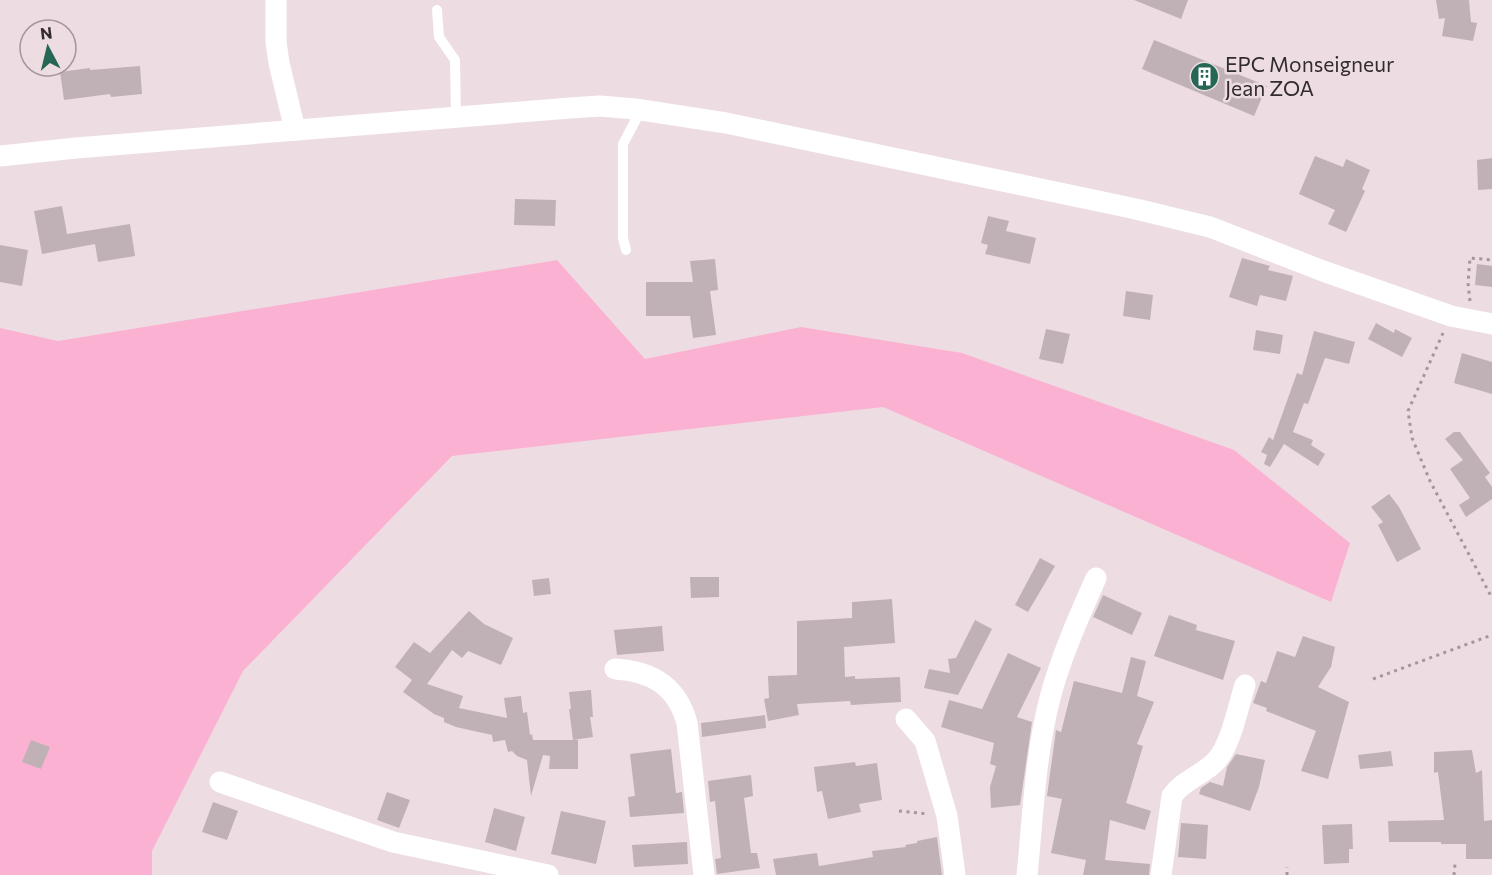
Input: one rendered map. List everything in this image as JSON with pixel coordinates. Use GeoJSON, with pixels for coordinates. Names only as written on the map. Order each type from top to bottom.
{"type":"FeatureCollection","features":[{"type":"Feature","properties":{"kind":"street"},"geometry":{"type":"LineString","coordinates":[[276,0],[276,42],[279,63],[295,130]]}},
{"type":"Feature","properties":{"kind":"street"},"geometry":{"type":"LineString","coordinates":[[0,156],[600,106],[641,110],[726,123],[1136,209],[1210,228],[1450,316],[1485,323]]}},
{"type":"Feature","properties":{"kind":"street"},"geometry":{"type":"LineString","coordinates":[[1027,875],[1036,785],[1050,698],[1096,578]]}},
{"type":"Feature","properties":{"kind":"street"},"geometry":{"type":"LineString","coordinates":[[615,669],[631,670],[652,677],[667,687],[683,709],[687,723],[704,875]]}},
{"type":"Feature","properties":{"kind":"street"},"geometry":{"type":"LineString","coordinates":[[1161,875],[1172,796],[1178,787],[1218,759],[1227,742],[1245,685]]}},
{"type":"Feature","properties":{"kind":"street"},"geometry":{"type":"LineString","coordinates":[[906,719],[925,741],[948,816],[955,875]]}},
{"type":"Feature","properties":{"kind":"street"},"geometry":{"type":"LineString","coordinates":[[220,782],[393,842],[548,875]]}},
{"type":"Feature","properties":{"kind":"lane"},"geometry":{"type":"LineString","coordinates":[[437,10],[439,36],[454,60],[456,117]]}},
{"type":"Feature","properties":{"kind":"lane"},"geometry":{"type":"LineString","coordinates":[[626,250],[623,238],[623,144],[641,110]]}},
{"type":"Feature","properties":{"kind":"path"},"geometry":{"type":"LineString","coordinates":[[1485,323],[1469,297],[1470,258],[1492,260]]}},
{"type":"Feature","properties":{"kind":"path"},"geometry":{"type":"LineString","coordinates":[[1450,316],[1407,417],[1412,438],[1430,481],[1492,598]]}},
{"type":"Feature","properties":{"kind":"path"},"geometry":{"type":"LineString","coordinates":[[1373,679],[1492,635]]}},
{"type":"Feature","properties":{"kind":"path"},"geometry":{"type":"LineString","coordinates":[[899,811],[948,816]]}},
{"type":"Feature","properties":{"kind":"path"},"geometry":{"type":"LineString","coordinates":[[1454,875],[1455,864]]}},
{"type":"Feature","properties":{"kind":"path"},"geometry":{"type":"LineString","coordinates":[[1287,867],[1287,875]]}},
{"type":"Feature","properties":{"kind":"shaded area"},"geometry":{"type":"Polygon","coordinates":[[[557,260],[645,359],[801,327],[962,353],[1234,450],[1350,543],[1331,602],[883,407],[452,456],[243,671],[152,851],[152,875],[0,875],[0,328],[58,341],[557,260]]]}},
{"type":"Feature","properties":{"kind":"building","name":"EPC Monseigneur Jean ZOA"},"geometry":{"type":"Polygon","coordinates":[[[1134,0],[1188,0],[1181,19],[1134,0]]]}},
{"type":"Feature","properties":{"kind":"building"},"geometry":{"type":"Polygon","coordinates":[[[1436,0],[1469,0],[1471,22],[1477,23],[1473,41],[1442,36],[1445,18],[1439,19],[1436,0]]]}},
{"type":"Feature","properties":{"kind":"building","name":"EPC Monseigneur Jean ZOA"},"geometry":{"type":"Polygon","coordinates":[[[1154,40],[1267,86],[1254,116],[1142,69],[1154,40]]]}},
{"type":"Feature","properties":{"kind":"building"},"geometry":{"type":"Polygon","coordinates":[[[140,66],[142,94],[111,97],[110,94],[64,100],[61,78],[78,78],[78,70],[90,68],[90,70],[140,66]]]}},
{"type":"Feature","properties":{"kind":"building"},"geometry":{"type":"Polygon","coordinates":[[[1315,156],[1343,167],[1346,159],[1370,170],[1362,189],[1365,191],[1346,232],[1328,224],[1335,210],[1299,194],[1315,156]]]}},
{"type":"Feature","properties":{"kind":"building"},"geometry":{"type":"Polygon","coordinates":[[[1492,158],[1492,189],[1478,190],[1477,160],[1492,158]]]}},
{"type":"Feature","properties":{"kind":"building"},"geometry":{"type":"Polygon","coordinates":[[[515,199],[556,200],[555,226],[514,225],[515,199]]]}},
{"type":"Feature","properties":{"kind":"building"},"geometry":{"type":"Polygon","coordinates":[[[62,206],[67,234],[130,224],[135,256],[98,262],[95,244],[42,254],[34,211],[62,206]]]}},
{"type":"Feature","properties":{"kind":"building"},"geometry":{"type":"Polygon","coordinates":[[[988,216],[1009,221],[1006,231],[1036,238],[1030,264],[985,254],[988,245],[981,243],[988,216]]]}},
{"type":"Feature","properties":{"kind":"building"},"geometry":{"type":"Polygon","coordinates":[[[0,245],[28,250],[22,286],[0,282],[0,245]]]}},
{"type":"Feature","properties":{"kind":"building"},"geometry":{"type":"Polygon","coordinates":[[[1242,258],[1270,266],[1268,270],[1293,276],[1286,301],[1260,295],[1257,306],[1229,297],[1242,258]]]}},
{"type":"Feature","properties":{"kind":"building"},"geometry":{"type":"Polygon","coordinates":[[[715,259],[718,290],[710,291],[716,335],[693,338],[690,316],[646,316],[646,282],[693,282],[690,261],[715,259]]]}},
{"type":"Feature","properties":{"kind":"building"},"geometry":{"type":"Polygon","coordinates":[[[1477,264],[1492,266],[1492,287],[1475,285],[1477,264]]]}},
{"type":"Feature","properties":{"kind":"building"},"geometry":{"type":"Polygon","coordinates":[[[1126,291],[1153,295],[1150,320],[1123,316],[1126,291]]]}},
{"type":"Feature","properties":{"kind":"building"},"geometry":{"type":"Polygon","coordinates":[[[1376,323],[1394,333],[1395,329],[1412,338],[1402,357],[1368,339],[1376,323]]]}},
{"type":"Feature","properties":{"kind":"building"},"geometry":{"type":"Polygon","coordinates":[[[1046,329],[1070,334],[1063,364],[1039,359],[1046,329]]]}},
{"type":"Feature","properties":{"kind":"building"},"geometry":{"type":"Polygon","coordinates":[[[1256,330],[1283,335],[1280,354],[1253,350],[1256,330]]]}},
{"type":"Feature","properties":{"kind":"building"},"geometry":{"type":"Polygon","coordinates":[[[1314,331],[1355,342],[1349,364],[1325,358],[1308,404],[1304,403],[1293,432],[1313,440],[1311,445],[1325,454],[1318,466],[1284,444],[1270,467],[1264,464],[1267,455],[1261,452],[1269,437],[1273,440],[1297,373],[1302,375],[1314,331]]]}},
{"type":"Feature","properties":{"kind":"building"},"geometry":{"type":"Polygon","coordinates":[[[1462,353],[1492,362],[1492,394],[1454,383],[1462,353]]]}},
{"type":"Feature","properties":{"kind":"building"},"geometry":{"type":"Polygon","coordinates":[[[1454,432],[1460,432],[1490,473],[1485,477],[1492,487],[1492,499],[1466,517],[1459,505],[1470,498],[1450,469],[1463,460],[1445,439],[1454,432]]]}},
{"type":"Feature","properties":{"kind":"building"},"geometry":{"type":"Polygon","coordinates":[[[1389,494],[1399,507],[1421,549],[1397,562],[1378,525],[1383,522],[1371,507],[1389,494]]]}},
{"type":"Feature","properties":{"kind":"building"},"geometry":{"type":"Polygon","coordinates":[[[1040,558],[1055,566],[1028,612],[1015,605],[1040,558]]]}},
{"type":"Feature","properties":{"kind":"building"},"geometry":{"type":"Polygon","coordinates":[[[690,577],[719,577],[719,597],[691,598],[690,577]]]}},
{"type":"Feature","properties":{"kind":"building"},"geometry":{"type":"Polygon","coordinates":[[[549,578],[551,594],[534,596],[532,580],[549,578]]]}},
{"type":"Feature","properties":{"kind":"building"},"geometry":{"type":"Polygon","coordinates":[[[1103,595],[1142,613],[1132,635],[1093,617],[1103,595]]]}},
{"type":"Feature","properties":{"kind":"building"},"geometry":{"type":"Polygon","coordinates":[[[892,599],[895,643],[844,647],[845,677],[855,676],[855,679],[900,677],[901,702],[851,705],[850,701],[797,704],[799,715],[768,721],[764,699],[769,698],[768,676],[797,675],[797,621],[852,618],[852,602],[892,599]]]}},
{"type":"Feature","properties":{"kind":"building"},"geometry":{"type":"Polygon","coordinates":[[[469,611],[484,624],[513,638],[501,665],[468,651],[462,658],[452,650],[427,684],[463,696],[459,708],[507,718],[504,698],[521,696],[523,713],[527,712],[530,735],[532,734],[533,740],[578,740],[578,769],[549,769],[550,756],[543,755],[531,796],[527,760],[512,751],[508,752],[505,740],[493,742],[492,735],[444,722],[444,718],[434,714],[403,692],[412,680],[395,667],[414,642],[430,653],[469,611]]]}},
{"type":"Feature","properties":{"kind":"building"},"geometry":{"type":"Polygon","coordinates":[[[1169,615],[1197,625],[1196,630],[1235,641],[1223,680],[1154,656],[1169,615]]]}},
{"type":"Feature","properties":{"kind":"building"},"geometry":{"type":"Polygon","coordinates":[[[975,620],[992,629],[958,695],[924,688],[929,669],[950,673],[948,659],[956,658],[975,620]]]}},
{"type":"Feature","properties":{"kind":"building"},"geometry":{"type":"Polygon","coordinates":[[[662,626],[664,651],[617,655],[614,630],[662,626]]]}},
{"type":"Feature","properties":{"kind":"building"},"geometry":{"type":"Polygon","coordinates":[[[1303,636],[1335,647],[1331,667],[1318,687],[1349,702],[1328,779],[1301,771],[1316,731],[1266,711],[1267,708],[1253,703],[1261,681],[1266,683],[1277,651],[1295,657],[1303,636]]]}},
{"type":"Feature","properties":{"kind":"building"},"geometry":{"type":"Polygon","coordinates":[[[1008,653],[1041,668],[1017,717],[1032,722],[1020,805],[991,808],[990,787],[996,766],[990,764],[994,743],[941,727],[949,700],[982,709],[1008,653]]]}},
{"type":"Feature","properties":{"kind":"building"},"geometry":{"type":"Polygon","coordinates":[[[1131,657],[1146,661],[1137,696],[1154,702],[1137,744],[1143,746],[1126,803],[1151,811],[1145,830],[1110,820],[1105,860],[1150,864],[1149,875],[1083,875],[1086,860],[1051,853],[1062,799],[1047,796],[1056,730],[1061,732],[1074,681],[1122,693],[1131,657]]]}},
{"type":"Feature","properties":{"kind":"building"},"geometry":{"type":"Polygon","coordinates":[[[591,690],[593,717],[590,717],[593,737],[573,740],[569,692],[591,690]]]}},
{"type":"Feature","properties":{"kind":"building"},"geometry":{"type":"Polygon","coordinates":[[[765,715],[766,728],[702,737],[701,723],[765,715]]]}},
{"type":"Feature","properties":{"kind":"building"},"geometry":{"type":"Polygon","coordinates":[[[31,740],[50,747],[41,769],[22,762],[31,740]]]}},
{"type":"Feature","properties":{"kind":"building"},"geometry":{"type":"Polygon","coordinates":[[[671,749],[676,793],[682,792],[684,813],[630,817],[628,797],[635,796],[630,754],[671,749]]]}},
{"type":"Feature","properties":{"kind":"building"},"geometry":{"type":"Polygon","coordinates":[[[1472,750],[1476,773],[1482,770],[1484,821],[1492,820],[1492,859],[1466,859],[1466,844],[1389,842],[1388,821],[1444,820],[1438,772],[1434,773],[1434,752],[1472,750]]]}},
{"type":"Feature","properties":{"kind":"building"},"geometry":{"type":"Polygon","coordinates":[[[1391,751],[1393,766],[1360,769],[1358,755],[1391,751]]]}},
{"type":"Feature","properties":{"kind":"building"},"geometry":{"type":"Polygon","coordinates":[[[1236,754],[1265,760],[1259,787],[1250,811],[1199,794],[1201,788],[1210,782],[1223,786],[1227,767],[1236,754]]]}},
{"type":"Feature","properties":{"kind":"building"},"geometry":{"type":"Polygon","coordinates":[[[855,762],[856,766],[877,763],[882,800],[859,804],[861,812],[828,819],[822,791],[817,792],[814,767],[855,762]]]}},
{"type":"Feature","properties":{"kind":"building"},"geometry":{"type":"Polygon","coordinates":[[[751,775],[753,796],[744,798],[751,853],[757,853],[760,868],[717,874],[715,859],[721,858],[715,801],[710,802],[708,781],[751,775]]]}},
{"type":"Feature","properties":{"kind":"building"},"geometry":{"type":"Polygon","coordinates":[[[387,792],[410,800],[399,828],[377,820],[387,792]]]}},
{"type":"Feature","properties":{"kind":"building"},"geometry":{"type":"Polygon","coordinates":[[[213,802],[238,811],[227,840],[202,832],[213,802]]]}},
{"type":"Feature","properties":{"kind":"building"},"geometry":{"type":"Polygon","coordinates":[[[494,808],[525,817],[516,851],[485,842],[494,808]]]}},
{"type":"Feature","properties":{"kind":"building"},"geometry":{"type":"Polygon","coordinates":[[[561,811],[606,821],[596,864],[551,854],[561,811]]]}},
{"type":"Feature","properties":{"kind":"building"},"geometry":{"type":"Polygon","coordinates":[[[1181,823],[1208,825],[1206,859],[1178,857],[1181,823]]]}},
{"type":"Feature","properties":{"kind":"building"},"geometry":{"type":"Polygon","coordinates":[[[1352,824],[1353,849],[1349,849],[1349,863],[1324,864],[1322,825],[1352,824]]]}},
{"type":"Feature","properties":{"kind":"building"},"geometry":{"type":"Polygon","coordinates":[[[937,837],[942,875],[776,875],[773,859],[817,853],[819,866],[873,857],[872,851],[906,847],[905,845],[917,843],[917,841],[937,837]]]}},
{"type":"Feature","properties":{"kind":"building"},"geometry":{"type":"Polygon","coordinates":[[[687,842],[688,864],[634,867],[632,845],[687,842]]]}},
{"type":"Feature","properties":{"kind":"place","name":"EPC Monseigneur Jean ZOA"},"geometry":{"type":"Point","coordinates":[1204,77]}}]}
